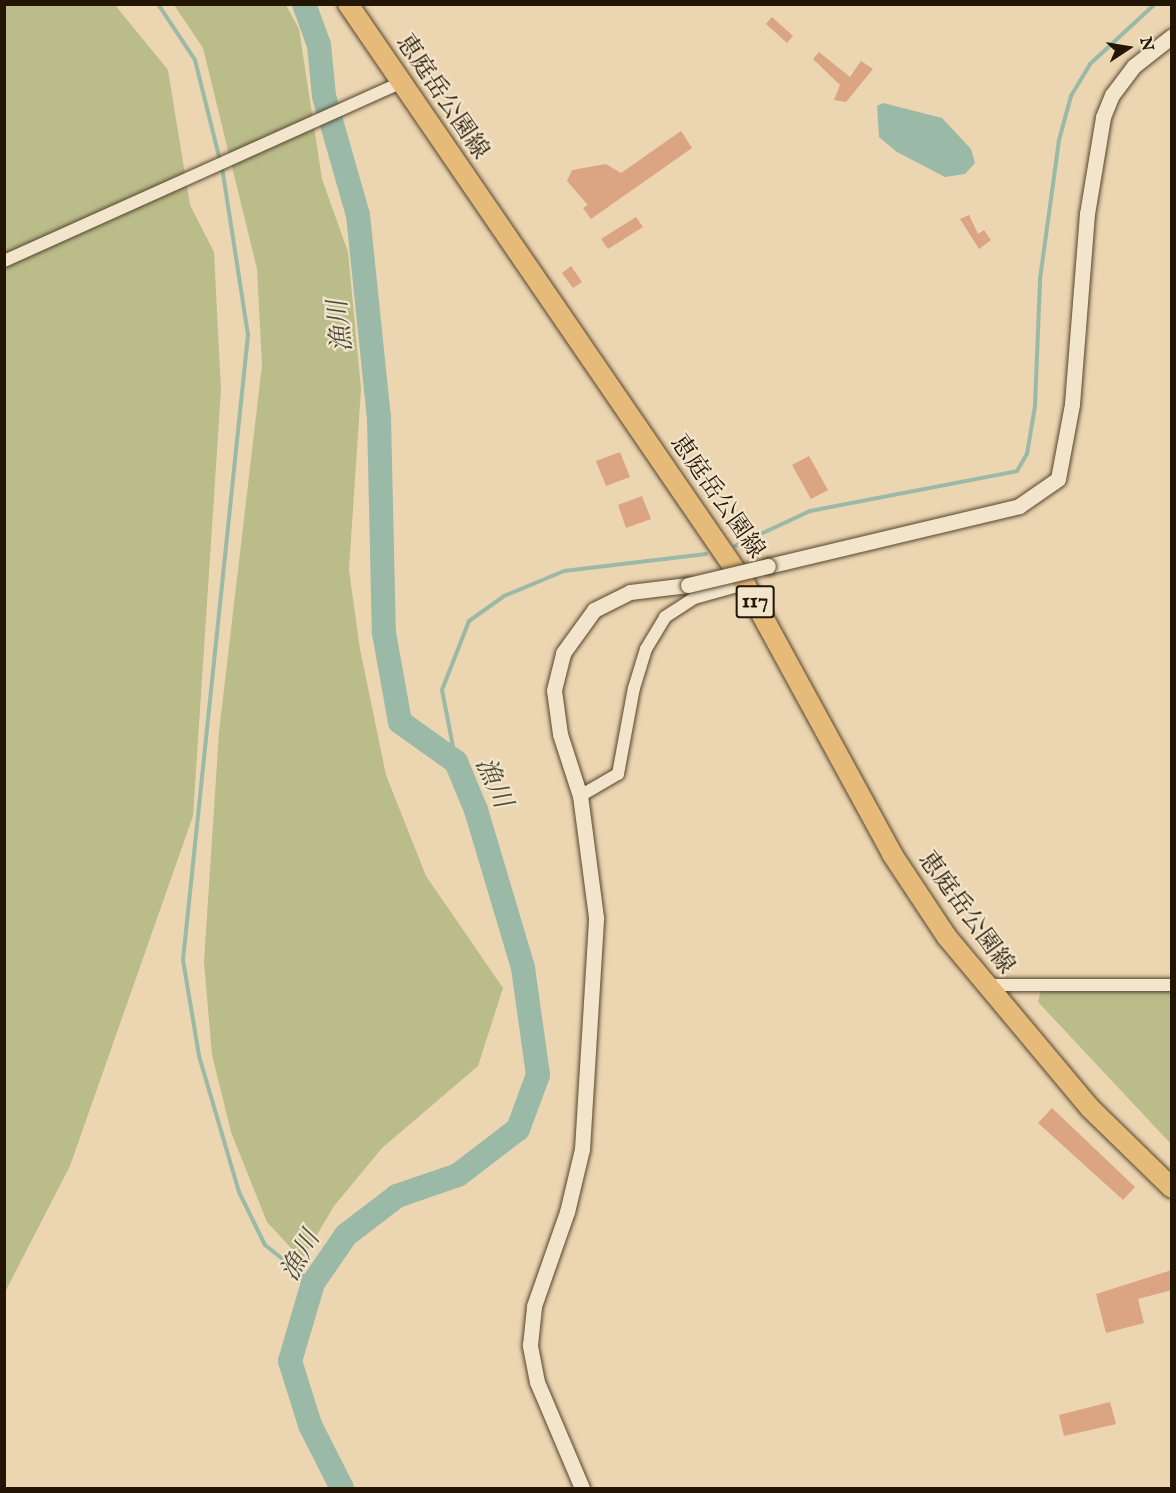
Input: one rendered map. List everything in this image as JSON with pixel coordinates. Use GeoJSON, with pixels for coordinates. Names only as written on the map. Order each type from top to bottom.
{"type":"FeatureCollection","features":[{"type":"Feature","properties":{"kind":"main road","name":"恵庭岳公園線"},"geometry":{"type":"LineString","coordinates":[[348,4],[400,83],[746,584],[892,854],[984,985],[1091,1109],[1172,1188]]}},
{"type":"Feature","properties":{"kind":"street"},"geometry":{"type":"LineString","coordinates":[[582,1488],[537,1382],[530,1345],[534,1305],[567,1212],[582,1149],[596,917],[580,796],[560,734],[554,690],[562,653],[594,610],[630,592],[688,585],[1019,506],[1058,479],[1072,404],[1086,214],[1103,117],[1112,95],[1134,66],[1172,36]]}},
{"type":"Feature","properties":{"kind":"street"},"geometry":{"type":"LineString","coordinates":[[4,261],[207,173],[400,83]]}},
{"type":"Feature","properties":{"kind":"street"},"geometry":{"type":"LineString","coordinates":[[580,796],[618,774],[634,688],[646,649],[665,617],[694,598],[746,584]]}},
{"type":"Feature","properties":{"kind":"street"},"geometry":{"type":"LineString","coordinates":[[984,985],[1172,985]]}},
{"type":"Feature","properties":{"kind":"green space"},"geometry":{"type":"Polygon","coordinates":[[[5,5],[115,5],[168,70],[190,205],[214,252],[221,390],[193,816],[70,1166],[5,1292],[5,5]]]}},
{"type":"Feature","properties":{"kind":"green space"},"geometry":{"type":"Polygon","coordinates":[[[174,5],[286,5],[299,29],[322,179],[348,252],[361,389],[349,570],[360,649],[386,775],[426,876],[503,988],[478,1066],[382,1148],[334,1206],[302,1260],[267,1222],[231,1132],[212,1055],[204,962],[219,732],[262,365],[257,269],[203,48],[174,5]]]}},
{"type":"Feature","properties":{"kind":"green space"},"geometry":{"type":"Polygon","coordinates":[[[1041,990],[1171,991],[1171,1144],[1038,1002],[1041,990]]]}},
{"type":"Feature","properties":{"kind":"shaded area"},"geometry":{"type":"Polygon","coordinates":[[[883,103],[942,118],[971,149],[975,163],[965,174],[945,177],[897,152],[879,137],[877,106],[883,103]]]}},
{"type":"Feature","properties":{"kind":"building"},"geometry":{"type":"Polygon","coordinates":[[[772,17],[793,36],[787,43],[766,24],[772,17]]]}},
{"type":"Feature","properties":{"kind":"building"},"geometry":{"type":"Polygon","coordinates":[[[819,52],[850,77],[861,61],[873,69],[846,102],[834,100],[840,85],[813,59],[819,52]]]}},
{"type":"Feature","properties":{"kind":"building"},"geometry":{"type":"Polygon","coordinates":[[[681,131],[692,148],[591,219],[583,208],[588,205],[567,181],[572,170],[606,164],[621,173],[681,131]]]}},
{"type":"Feature","properties":{"kind":"building"},"geometry":{"type":"Polygon","coordinates":[[[969,215],[978,234],[984,230],[991,240],[979,249],[960,219],[969,215]]]}},
{"type":"Feature","properties":{"kind":"building"},"geometry":{"type":"Polygon","coordinates":[[[636,217],[643,227],[608,249],[601,239],[636,217]]]}},
{"type":"Feature","properties":{"kind":"building"},"geometry":{"type":"Polygon","coordinates":[[[571,266],[582,282],[573,288],[562,273],[571,266]]]}},
{"type":"Feature","properties":{"kind":"building"},"geometry":{"type":"Polygon","coordinates":[[[620,452],[630,477],[606,486],[596,461],[620,452]]]}},
{"type":"Feature","properties":{"kind":"building"},"geometry":{"type":"Polygon","coordinates":[[[809,456],[828,490],[811,499],[792,465],[809,456]]]}},
{"type":"Feature","properties":{"kind":"building"},"geometry":{"type":"Polygon","coordinates":[[[642,496],[651,519],[626,528],[618,505],[642,496]]]}},
{"type":"Feature","properties":{"kind":"building"},"geometry":{"type":"Polygon","coordinates":[[[1052,1108],[1135,1187],[1123,1200],[1038,1123],[1052,1108]]]}},
{"type":"Feature","properties":{"kind":"building"},"geometry":{"type":"Polygon","coordinates":[[[1172,1270],[1172,1290],[1138,1299],[1144,1323],[1106,1333],[1096,1294],[1172,1270]]]}},
{"type":"Feature","properties":{"kind":"building"},"geometry":{"type":"Polygon","coordinates":[[[1110,1402],[1116,1424],[1064,1436],[1059,1415],[1110,1402]]]}},
{"type":"Feature","properties":{"kind":"waterway"},"geometry":{"type":"LineString","coordinates":[[158,4],[195,60],[220,160]]}},
{"type":"Feature","properties":{"kind":"waterway","name":"漁川"},"geometry":{"type":"LineString","coordinates":[[304,4],[319,45],[324,96],[358,215],[379,418],[384,633],[400,722],[456,762],[476,810],[523,968],[538,1075],[518,1129],[458,1175],[397,1196],[346,1235],[313,1283],[290,1361],[310,1425],[342,1488]]}},
{"type":"Feature","properties":{"kind":"waterway"},"geometry":{"type":"LineString","coordinates":[[735,546],[810,511],[1017,471],[1027,454],[1035,406],[1040,279],[1059,140],[1071,96],[1090,64],[1155,4]]}},
{"type":"Feature","properties":{"kind":"waterway"},"geometry":{"type":"LineString","coordinates":[[222,167],[248,335],[183,960],[199,1056],[239,1192],[265,1245],[313,1283]]}},
{"type":"Feature","properties":{"kind":"waterway"},"geometry":{"type":"LineString","coordinates":[[456,762],[442,690],[469,621],[504,596],[564,571],[706,554]]}}]}
